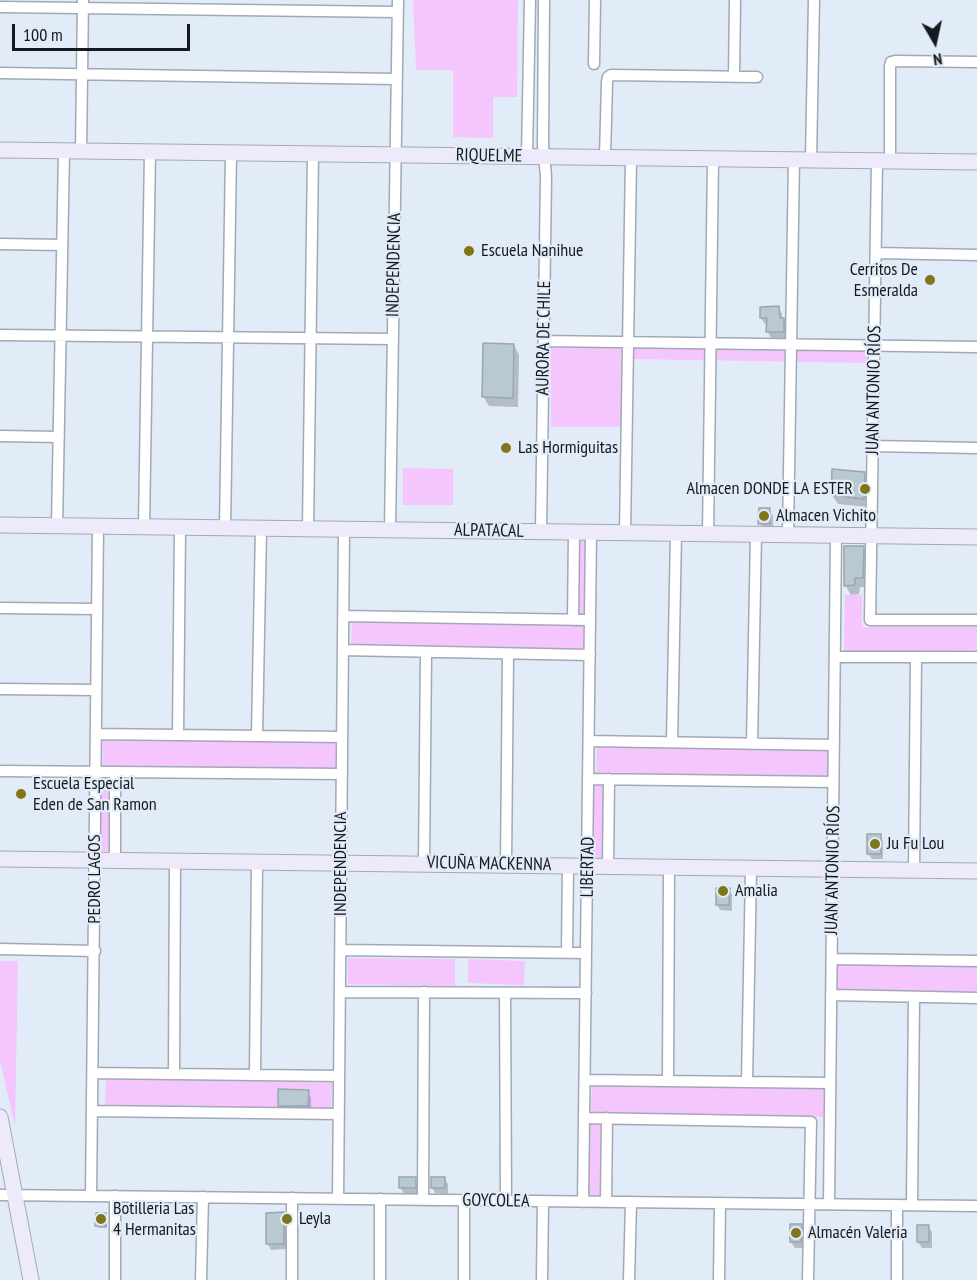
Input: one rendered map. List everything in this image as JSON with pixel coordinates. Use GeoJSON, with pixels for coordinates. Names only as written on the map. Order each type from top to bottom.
{"type":"FeatureCollection","features":[{"type":"Feature","properties":{"kind":"main road","name":"RIQUELME"},"geometry":{"type":"LineString","coordinates":[[0,150],[977,162]]}},
{"type":"Feature","properties":{"kind":"main road","name":"ALPATACAL"},"geometry":{"type":"LineString","coordinates":[[0,525],[977,537]]}},
{"type":"Feature","properties":{"kind":"main road","name":"VICUÑA MACKENNA"},"geometry":{"type":"LineString","coordinates":[[0,859],[977,872]]}},
{"type":"Feature","properties":{"kind":"main road"},"geometry":{"type":"LineString","coordinates":[[0,1117],[8,1195],[31,1280]]}},
{"type":"Feature","properties":{"kind":"street","name":"INDEPENDENCIA"},"geometry":{"type":"LineString","coordinates":[[390,530],[398,0]]}},
{"type":"Feature","properties":{"kind":"street"},"geometry":{"type":"LineString","coordinates":[[527,156],[530,0]]}},
{"type":"Feature","properties":{"kind":"street","name":"AURORA DE CHILE"},"geometry":{"type":"LineString","coordinates":[[541,531],[546,176],[543,157],[544,0]]}},
{"type":"Feature","properties":{"kind":"street"},"geometry":{"type":"LineString","coordinates":[[594,64],[596,0]]}},
{"type":"Feature","properties":{"kind":"street"},"geometry":{"type":"LineString","coordinates":[[734,77],[735,0]]}},
{"type":"Feature","properties":{"kind":"street"},"geometry":{"type":"LineString","coordinates":[[812,160],[814,0]]}},
{"type":"Feature","properties":{"kind":"street"},"geometry":{"type":"LineString","coordinates":[[0,7],[83,4],[397,12]]}},
{"type":"Feature","properties":{"kind":"street"},"geometry":{"type":"LineString","coordinates":[[81,151],[83,4]]}},
{"type":"Feature","properties":{"kind":"street","name":"JUAN ANTONIO RÍOS"},"geometry":{"type":"LineString","coordinates":[[977,62],[895,61],[891,62],[890,66],[876,253],[870,620],[977,620]]}},
{"type":"Feature","properties":{"kind":"street"},"geometry":{"type":"LineString","coordinates":[[0,73],[396,79]]}},
{"type":"Feature","properties":{"kind":"street"},"geometry":{"type":"LineString","coordinates":[[605,157],[608,77],[614,75],[757,77]]}},
{"type":"Feature","properties":{"kind":"street"},"geometry":{"type":"LineString","coordinates":[[57,526],[64,151]]}},
{"type":"Feature","properties":{"kind":"street"},"geometry":{"type":"LineString","coordinates":[[144,527],[150,152]]}},
{"type":"Feature","properties":{"kind":"street"},"geometry":{"type":"LineString","coordinates":[[225,528],[231,153]]}},
{"type":"Feature","properties":{"kind":"street"},"geometry":{"type":"LineString","coordinates":[[308,529],[313,154]]}},
{"type":"Feature","properties":{"kind":"street"},"geometry":{"type":"LineString","coordinates":[[625,532],[632,158]]}},
{"type":"Feature","properties":{"kind":"street"},"geometry":{"type":"LineString","coordinates":[[708,534],[713,159]]}},
{"type":"Feature","properties":{"kind":"street"},"geometry":{"type":"LineString","coordinates":[[789,534],[794,159]]}},
{"type":"Feature","properties":{"kind":"street"},"geometry":{"type":"LineString","coordinates":[[0,244],[62,245]]}},
{"type":"Feature","properties":{"kind":"street"},"geometry":{"type":"LineString","coordinates":[[876,253],[977,255]]}},
{"type":"Feature","properties":{"kind":"street"},"geometry":{"type":"LineString","coordinates":[[0,334],[393,339]]}},
{"type":"Feature","properties":{"kind":"street"},"geometry":{"type":"LineString","coordinates":[[544,341],[977,346]]}},
{"type":"Feature","properties":{"kind":"street"},"geometry":{"type":"LineString","coordinates":[[0,436],[58,437]]}},
{"type":"Feature","properties":{"kind":"street"},"geometry":{"type":"LineString","coordinates":[[873,447],[977,448]]}},
{"type":"Feature","properties":{"kind":"street","name":"PEDRO LAGOS"},"geometry":{"type":"LineString","coordinates":[[91,1196],[98,526]]}},
{"type":"Feature","properties":{"kind":"street"},"geometry":{"type":"LineString","coordinates":[[178,735],[180,527]]}},
{"type":"Feature","properties":{"kind":"street"},"geometry":{"type":"LineString","coordinates":[[257,736],[261,528]]}},
{"type":"Feature","properties":{"kind":"street","name":"INDEPENDENCIA"},"geometry":{"type":"LineString","coordinates":[[338,1199],[344,529]]}},
{"type":"Feature","properties":{"kind":"street"},"geometry":{"type":"LineString","coordinates":[[573,620],[574,532]]}},
{"type":"Feature","properties":{"kind":"street","name":"LIBERTAD"},"geometry":{"type":"LineString","coordinates":[[584,1202],[591,532]]}},
{"type":"Feature","properties":{"kind":"street"},"geometry":{"type":"LineString","coordinates":[[672,742],[676,533]]}},
{"type":"Feature","properties":{"kind":"street"},"geometry":{"type":"LineString","coordinates":[[752,744],[756,534]]}},
{"type":"Feature","properties":{"kind":"street","name":"JUAN ANTONIO RÍOS"},"geometry":{"type":"LineString","coordinates":[[829,1204],[836,535]]}},
{"type":"Feature","properties":{"kind":"street"},"geometry":{"type":"LineString","coordinates":[[0,608],[97,609]]}},
{"type":"Feature","properties":{"kind":"street"},"geometry":{"type":"LineString","coordinates":[[343,616],[590,620]]}},
{"type":"Feature","properties":{"kind":"street"},"geometry":{"type":"LineString","coordinates":[[343,650],[590,655]]}},
{"type":"Feature","properties":{"kind":"street"},"geometry":{"type":"LineString","coordinates":[[424,864],[426,652]]}},
{"type":"Feature","properties":{"kind":"street"},"geometry":{"type":"LineString","coordinates":[[506,865],[508,654]]}},
{"type":"Feature","properties":{"kind":"street"},"geometry":{"type":"LineString","coordinates":[[835,657],[977,657]]}},
{"type":"Feature","properties":{"kind":"street"},"geometry":{"type":"LineString","coordinates":[[914,871],[916,657]]}},
{"type":"Feature","properties":{"kind":"street"},"geometry":{"type":"LineString","coordinates":[[0,690],[96,690]]}},
{"type":"Feature","properties":{"kind":"street"},"geometry":{"type":"LineString","coordinates":[[96,734],[342,737]]}},
{"type":"Feature","properties":{"kind":"street"},"geometry":{"type":"LineString","coordinates":[[589,741],[834,745]]}},
{"type":"Feature","properties":{"kind":"street"},"geometry":{"type":"LineString","coordinates":[[0,771],[342,774]]}},
{"type":"Feature","properties":{"kind":"street","name":"PEDRO LAGOS"},"geometry":{"type":"LineString","coordinates":[[115,772],[115,859]]}},
{"type":"Feature","properties":{"kind":"street"},"geometry":{"type":"LineString","coordinates":[[589,779],[833,782]]}},
{"type":"Feature","properties":{"kind":"street","name":"LIBERTAD"},"geometry":{"type":"LineString","coordinates":[[608,866],[609,779]]}},
{"type":"Feature","properties":{"kind":"street"},"geometry":{"type":"LineString","coordinates":[[174,1074],[175,860]]}},
{"type":"Feature","properties":{"kind":"street"},"geometry":{"type":"LineString","coordinates":[[255,1075],[257,861]]}},
{"type":"Feature","properties":{"kind":"street","name":"LIBERTAD"},"geometry":{"type":"LineString","coordinates":[[567,866],[567,953]]}},
{"type":"Feature","properties":{"kind":"street"},"geometry":{"type":"LineString","coordinates":[[668,1081],[669,867]]}},
{"type":"Feature","properties":{"kind":"street"},"geometry":{"type":"LineString","coordinates":[[747,1082],[751,868]]}},
{"type":"Feature","properties":{"kind":"street"},"geometry":{"type":"LineString","coordinates":[[0,950],[95,951]]}},
{"type":"Feature","properties":{"kind":"street"},"geometry":{"type":"LineString","coordinates":[[340,950],[586,953]]}},
{"type":"Feature","properties":{"kind":"street"},"geometry":{"type":"LineString","coordinates":[[832,959],[977,961]]}},
{"type":"Feature","properties":{"kind":"street"},"geometry":{"type":"LineString","coordinates":[[340,992],[586,993]]}},
{"type":"Feature","properties":{"kind":"street"},"geometry":{"type":"LineString","coordinates":[[423,992],[423,1200]]}},
{"type":"Feature","properties":{"kind":"street"},"geometry":{"type":"LineString","coordinates":[[505,993],[506,1200]]}},
{"type":"Feature","properties":{"kind":"street"},"geometry":{"type":"LineString","coordinates":[[831,995],[977,998]]}},
{"type":"Feature","properties":{"kind":"street"},"geometry":{"type":"LineString","coordinates":[[912,1205],[914,997]]}},
{"type":"Feature","properties":{"kind":"street"},"geometry":{"type":"LineString","coordinates":[[93,1073],[339,1076]]}},
{"type":"Feature","properties":{"kind":"street"},"geometry":{"type":"LineString","coordinates":[[585,1080],[830,1083]]}},
{"type":"Feature","properties":{"kind":"street"},"geometry":{"type":"LineString","coordinates":[[92,1111],[339,1114]]}},
{"type":"Feature","properties":{"kind":"street"},"geometry":{"type":"LineString","coordinates":[[584,1118],[811,1122],[808,1280]]}},
{"type":"Feature","properties":{"kind":"street"},"geometry":{"type":"LineString","coordinates":[[606,1202],[607,1118]]}},
{"type":"Feature","properties":{"kind":"street","name":"GOYCOLEA"},"geometry":{"type":"LineString","coordinates":[[8,1195],[977,1206]]}},
{"type":"Feature","properties":{"kind":"street"},"geometry":{"type":"LineString","coordinates":[[115,1280],[116,1196]]}},
{"type":"Feature","properties":{"kind":"street"},"geometry":{"type":"LineString","coordinates":[[201,1280],[203,1197]]}},
{"type":"Feature","properties":{"kind":"street"},"geometry":{"type":"LineString","coordinates":[[292,1198],[292,1280]]}},
{"type":"Feature","properties":{"kind":"street"},"geometry":{"type":"LineString","coordinates":[[380,1199],[380,1280]]}},
{"type":"Feature","properties":{"kind":"street"},"geometry":{"type":"LineString","coordinates":[[464,1200],[464,1280]]}},
{"type":"Feature","properties":{"kind":"street"},"geometry":{"type":"LineString","coordinates":[[542,1280],[543,1201]]}},
{"type":"Feature","properties":{"kind":"street"},"geometry":{"type":"LineString","coordinates":[[629,1280],[631,1202]]}},
{"type":"Feature","properties":{"kind":"street"},"geometry":{"type":"LineString","coordinates":[[719,1280],[720,1203]]}},
{"type":"Feature","properties":{"kind":"street"},"geometry":{"type":"LineString","coordinates":[[897,1205],[897,1280]]}},
{"type":"Feature","properties":{"kind":"shaded area"},"geometry":{"type":"Polygon","coordinates":[[[413,0],[518,0],[517,97],[493,97],[493,138],[453,137],[453,70],[416,70],[413,0]]]}},
{"type":"Feature","properties":{"kind":"shaded area"},"geometry":{"type":"Polygon","coordinates":[[[631,345],[872,349],[869,526],[866,525],[868,363],[633,359],[631,345]]]}},
{"type":"Feature","properties":{"kind":"shaded area"},"geometry":{"type":"Polygon","coordinates":[[[551,347],[621,348],[621,427],[551,427],[551,347]]]}},
{"type":"Feature","properties":{"kind":"shaded area"},"geometry":{"type":"Polygon","coordinates":[[[403,468],[453,469],[453,505],[403,505],[403,468]]]}},
{"type":"Feature","properties":{"kind":"shaded area"},"geometry":{"type":"Polygon","coordinates":[[[576,538],[588,538],[587,616],[576,615],[576,538]]]}},
{"type":"Feature","properties":{"kind":"shaded area"},"geometry":{"type":"Polygon","coordinates":[[[845,595],[862,595],[862,627],[977,627],[977,650],[844,652],[845,595]]]}},
{"type":"Feature","properties":{"kind":"shaded area"},"geometry":{"type":"Polygon","coordinates":[[[352,620],[586,624],[585,650],[351,645],[352,620]]]}},
{"type":"Feature","properties":{"kind":"shaded area"},"geometry":{"type":"Polygon","coordinates":[[[103,738],[336,743],[335,770],[103,767],[103,738]]]}},
{"type":"Feature","properties":{"kind":"shaded area"},"geometry":{"type":"Polygon","coordinates":[[[597,745],[831,749],[831,777],[596,774],[597,745]]]}},
{"type":"Feature","properties":{"kind":"shaded area"},"geometry":{"type":"Polygon","coordinates":[[[99,775],[112,775],[111,851],[99,851],[99,775]]]}},
{"type":"Feature","properties":{"kind":"shaded area"},"geometry":{"type":"Polygon","coordinates":[[[592,783],[605,783],[604,860],[590,859],[592,783]]]}},
{"type":"Feature","properties":{"kind":"shaded area"},"geometry":{"type":"Polygon","coordinates":[[[348,958],[455,959],[455,986],[348,984],[348,958]]]}},
{"type":"Feature","properties":{"kind":"shaded area"},"geometry":{"type":"Polygon","coordinates":[[[468,959],[525,961],[524,985],[468,983],[468,959]]]}},
{"type":"Feature","properties":{"kind":"shaded area"},"geometry":{"type":"Polygon","coordinates":[[[0,961],[18,961],[15,1127],[0,1060],[0,961]]]}},
{"type":"Feature","properties":{"kind":"shaded area"},"geometry":{"type":"Polygon","coordinates":[[[838,964],[977,965],[977,994],[838,992],[838,964]]]}},
{"type":"Feature","properties":{"kind":"shaded area"},"geometry":{"type":"Polygon","coordinates":[[[106,1077],[332,1083],[331,1112],[105,1107],[106,1077]]]}},
{"type":"Feature","properties":{"kind":"shaded area"},"geometry":{"type":"Polygon","coordinates":[[[592,1084],[827,1088],[827,1117],[591,1113],[592,1084]]]}},
{"type":"Feature","properties":{"kind":"shaded area"},"geometry":{"type":"Polygon","coordinates":[[[589,1122],[605,1122],[603,1197],[586,1197],[589,1122]]]}},
{"type":"Feature","properties":{"kind":"building"},"geometry":{"type":"Polygon","coordinates":[[[779,306],[780,318],[784,318],[784,332],[766,332],[767,318],[760,318],[760,307],[779,306]]]}},
{"type":"Feature","properties":{"kind":"building"},"geometry":{"type":"Polygon","coordinates":[[[483,343],[514,344],[513,398],[482,397],[483,343]]]}},
{"type":"Feature","properties":{"kind":"building"},"geometry":{"type":"Polygon","coordinates":[[[832,469],[865,472],[864,499],[831,495],[832,469]]]}},
{"type":"Feature","properties":{"kind":"building","name":"Almacen Vichito"},"geometry":{"type":"Polygon","coordinates":[[[759,508],[770,508],[770,524],[758,524],[759,508]]]}},
{"type":"Feature","properties":{"kind":"building"},"geometry":{"type":"Polygon","coordinates":[[[844,546],[864,546],[863,578],[855,578],[855,585],[844,586],[844,546]]]}},
{"type":"Feature","properties":{"kind":"building"},"geometry":{"type":"Polygon","coordinates":[[[867,834],[881,834],[881,854],[867,854],[867,834]]]}},
{"type":"Feature","properties":{"kind":"building"},"geometry":{"type":"Polygon","coordinates":[[[716,888],[730,888],[729,905],[716,905],[716,888]]]}},
{"type":"Feature","properties":{"kind":"building"},"geometry":{"type":"Polygon","coordinates":[[[278,1089],[309,1090],[308,1106],[278,1106],[278,1089]]]}},
{"type":"Feature","properties":{"kind":"building"},"geometry":{"type":"Polygon","coordinates":[[[399,1177],[416,1177],[416,1188],[399,1188],[399,1177]]]}},
{"type":"Feature","properties":{"kind":"building"},"geometry":{"type":"Polygon","coordinates":[[[431,1177],[445,1177],[445,1188],[431,1188],[431,1177]]]}},
{"type":"Feature","properties":{"kind":"building"},"geometry":{"type":"Polygon","coordinates":[[[284,1212],[284,1244],[266,1244],[266,1213],[284,1212]]]}},
{"type":"Feature","properties":{"kind":"building","name":"Botilleria Las 4 Hermanitas"},"geometry":{"type":"Polygon","coordinates":[[[96,1213],[106,1213],[106,1226],[95,1226],[96,1213]]]}},
{"type":"Feature","properties":{"kind":"building","name":"Almacén Valeria"},"geometry":{"type":"Polygon","coordinates":[[[790,1224],[802,1224],[801,1242],[790,1242],[790,1224]]]}},
{"type":"Feature","properties":{"kind":"building"},"geometry":{"type":"Polygon","coordinates":[[[917,1225],[929,1225],[929,1242],[917,1242],[917,1225]]]}},
{"type":"Feature","properties":{"kind":"place","name":"Escuela Nanihue"},"geometry":{"type":"Point","coordinates":[469,251]}},
{"type":"Feature","properties":{"kind":"place","name":"Cerritos De Esmeralda"},"geometry":{"type":"Point","coordinates":[930,280]}},
{"type":"Feature","properties":{"kind":"place","name":"Las Hormiguitas"},"geometry":{"type":"Point","coordinates":[506,448]}},
{"type":"Feature","properties":{"kind":"place","name":"Almacen DONDE LA ESTER"},"geometry":{"type":"Point","coordinates":[865,489]}},
{"type":"Feature","properties":{"kind":"place","name":"Almacen Vichito"},"geometry":{"type":"Point","coordinates":[764,516]}},
{"type":"Feature","properties":{"kind":"place","name":"Escuela Especial Eden de San Ramon"},"geometry":{"type":"Point","coordinates":[21,794]}},
{"type":"Feature","properties":{"kind":"place","name":"Ju Fu Lou"},"geometry":{"type":"Point","coordinates":[875,844]}},
{"type":"Feature","properties":{"kind":"place","name":"Amalia"},"geometry":{"type":"Point","coordinates":[723,891]}},
{"type":"Feature","properties":{"kind":"place","name":"Botilleria Las 4 Hermanitas"},"geometry":{"type":"Point","coordinates":[101,1219]}},
{"type":"Feature","properties":{"kind":"place","name":"Leyla"},"geometry":{"type":"Point","coordinates":[287,1219]}},
{"type":"Feature","properties":{"kind":"place","name":"Almacén Valeria"},"geometry":{"type":"Point","coordinates":[796,1233]}}]}
